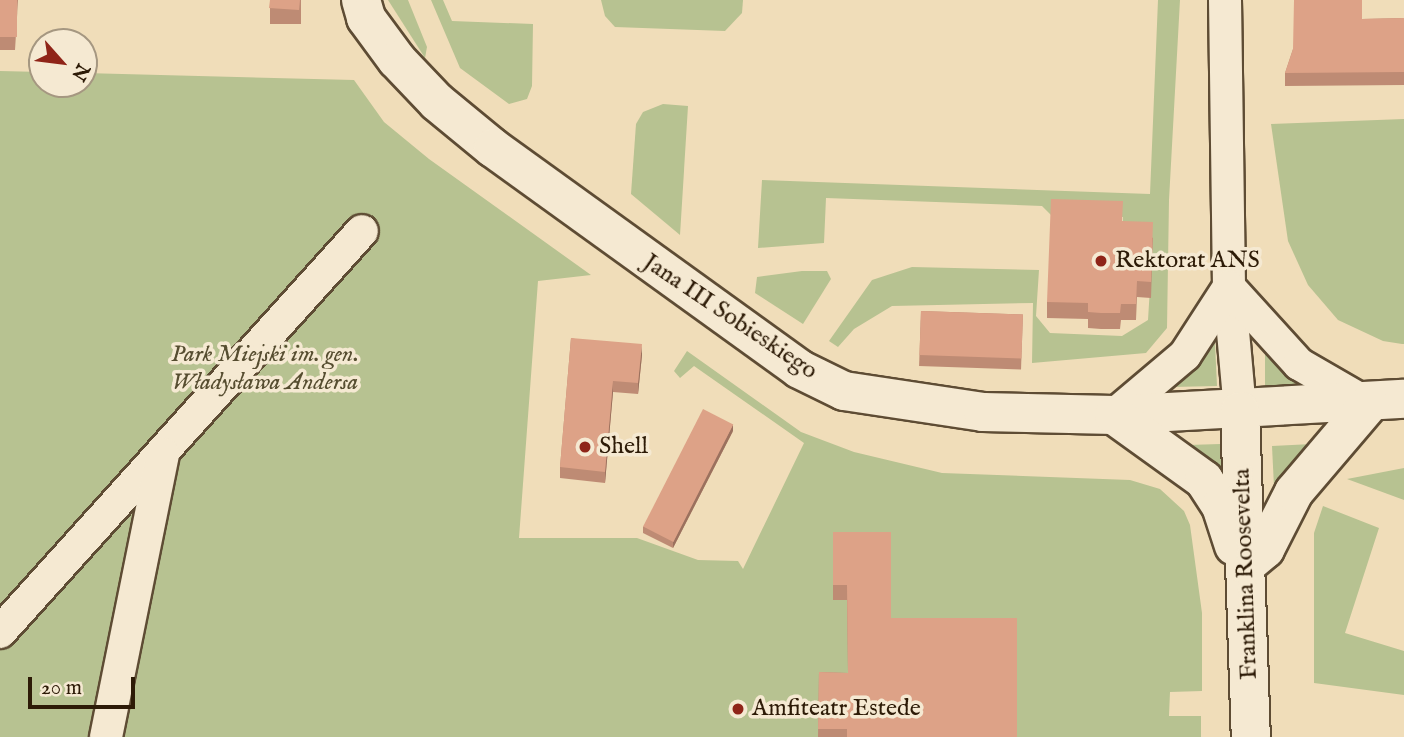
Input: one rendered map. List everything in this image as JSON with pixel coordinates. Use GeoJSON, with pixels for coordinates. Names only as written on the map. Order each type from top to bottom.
{"type":"FeatureCollection","features":[{"type":"Feature","properties":{"kind":"street","name":"Jana III Sobieskiego"},"geometry":{"type":"LineString","coordinates":[[361,0],[366,18],[397,60],[437,102],[620,243],[799,369],[844,391],[914,405],[983,412],[1114,415],[1386,402]]}},
{"type":"Feature","properties":{"kind":"street"},"geometry":{"type":"LineString","coordinates":[[1225,0],[1229,287],[1240,411]]}},
{"type":"Feature","properties":{"kind":"street"},"geometry":{"type":"LineString","coordinates":[[0,632],[362,231]]}},
{"type":"Feature","properties":{"kind":"street"},"geometry":{"type":"LineString","coordinates":[[1229,287],[1300,364],[1386,402],[1301,483],[1265,549],[1246,565],[1221,506],[1204,480],[1114,415],[1185,355],[1229,287]]}},
{"type":"Feature","properties":{"kind":"street","name":"Franklina Roosevelta"},"geometry":{"type":"LineString","coordinates":[[1240,411],[1251,737]]}},
{"type":"Feature","properties":{"kind":"street"},"geometry":{"type":"LineString","coordinates":[[106,737],[163,454]]}},
{"type":"Feature","properties":{"kind":"green space"},"geometry":{"type":"Polygon","coordinates":[[[388,0],[408,0],[427,47],[425,58],[388,0]]]}},
{"type":"Feature","properties":{"kind":"green space"},"geometry":{"type":"Polygon","coordinates":[[[431,0],[443,0],[452,21],[533,24],[532,86],[527,99],[509,104],[460,68],[431,0]]]}},
{"type":"Feature","properties":{"kind":"green space"},"geometry":{"type":"Polygon","coordinates":[[[601,0],[743,0],[742,13],[725,31],[615,27],[605,16],[601,0]]]}},
{"type":"Feature","properties":{"kind":"green space"},"geometry":{"type":"Polygon","coordinates":[[[1158,0],[1180,0],[1169,200],[1167,328],[1146,353],[1032,363],[1033,303],[892,306],[854,329],[838,347],[829,341],[872,280],[912,267],[1039,270],[1036,316],[1050,333],[1122,336],[1148,320],[1153,239],[1122,237],[1123,217],[1051,215],[1042,206],[826,198],[824,243],[758,248],[762,180],[1150,194],[1158,0]]]}},
{"type":"Feature","properties":{"kind":"green space","name":"Park Miejski im. gen. Władysława Andersa"},"geometry":{"type":"Polygon","coordinates":[[[0,71],[28,72],[28,98],[98,98],[98,73],[354,80],[384,122],[429,159],[591,275],[538,281],[519,538],[637,538],[698,560],[738,561],[743,569],[804,443],[694,366],[680,378],[674,371],[687,351],[801,432],[854,452],[942,473],[1130,480],[1160,489],[1184,511],[1190,525],[1202,613],[1202,691],[1170,692],[1169,716],[1201,716],[1201,737],[0,737],[0,71]]]}},
{"type":"Feature","properties":{"kind":"green space"},"geometry":{"type":"Polygon","coordinates":[[[663,104],[688,106],[680,235],[631,194],[636,124],[643,112],[663,104]]]}},
{"type":"Feature","properties":{"kind":"green space"},"geometry":{"type":"Polygon","coordinates":[[[1404,119],[1402,344],[1383,341],[1338,320],[1308,285],[1288,241],[1271,124],[1404,119]]]}},
{"type":"Feature","properties":{"kind":"green space"},"geometry":{"type":"Polygon","coordinates":[[[802,271],[827,271],[831,279],[803,324],[755,293],[757,277],[802,271]]]}},
{"type":"Feature","properties":{"kind":"green space"},"geometry":{"type":"Polygon","coordinates":[[[1210,343],[1215,343],[1217,386],[1172,387],[1210,343]]]}},
{"type":"Feature","properties":{"kind":"green space"},"geometry":{"type":"Polygon","coordinates":[[[1269,353],[1281,371],[1306,383],[1306,387],[1265,389],[1265,354],[1269,353]]]}},
{"type":"Feature","properties":{"kind":"green space"},"geometry":{"type":"Polygon","coordinates":[[[1220,444],[1222,479],[1188,445],[1220,444]]]}},
{"type":"Feature","properties":{"kind":"green space"},"geometry":{"type":"Polygon","coordinates":[[[1312,444],[1282,485],[1274,487],[1272,446],[1312,444]]]}},
{"type":"Feature","properties":{"kind":"green space"},"geometry":{"type":"Polygon","coordinates":[[[1404,468],[1404,500],[1347,479],[1404,468]]]}},
{"type":"Feature","properties":{"kind":"green space"},"geometry":{"type":"Polygon","coordinates":[[[1323,506],[1379,528],[1345,633],[1404,651],[1404,695],[1314,683],[1314,533],[1323,506]]]}},
{"type":"Feature","properties":{"kind":"building"},"geometry":{"type":"Polygon","coordinates":[[[0,0],[17,0],[17,37],[0,37],[0,0]]]}},
{"type":"Feature","properties":{"kind":"building"},"geometry":{"type":"Polygon","coordinates":[[[270,0],[300,0],[299,10],[269,8],[270,0]]]}},
{"type":"Feature","properties":{"kind":"building"},"geometry":{"type":"Polygon","coordinates":[[[1294,0],[1362,0],[1362,19],[1404,18],[1404,72],[1285,73],[1293,49],[1294,0]]]}},
{"type":"Feature","properties":{"kind":"building","name":"Rektorat ANS"},"geometry":{"type":"Polygon","coordinates":[[[1051,199],[1123,201],[1122,221],[1153,222],[1151,282],[1137,281],[1136,304],[1121,304],[1120,313],[1101,313],[1088,312],[1088,303],[1047,302],[1051,199]]]}},
{"type":"Feature","properties":{"kind":"building"},"geometry":{"type":"Polygon","coordinates":[[[921,311],[1023,315],[1021,359],[919,355],[921,311]]]}},
{"type":"Feature","properties":{"kind":"building"},"geometry":{"type":"Polygon","coordinates":[[[571,338],[642,344],[638,383],[613,381],[605,472],[560,467],[571,338]]]}},
{"type":"Feature","properties":{"kind":"building"},"geometry":{"type":"Polygon","coordinates":[[[703,409],[733,424],[673,542],[643,527],[703,409]]]}},
{"type":"Feature","properties":{"kind":"building"},"geometry":{"type":"Polygon","coordinates":[[[833,532],[891,532],[891,618],[1017,618],[1017,737],[847,737],[847,729],[818,729],[819,672],[848,673],[847,585],[833,585],[833,532]]]}},
{"type":"Feature","properties":{"kind":"place","name":"Rektorat ANS"},"geometry":{"type":"Point","coordinates":[1101,261]}},
{"type":"Feature","properties":{"kind":"place","name":"Shell"},"geometry":{"type":"Point","coordinates":[585,447]}},
{"type":"Feature","properties":{"kind":"place","name":"Amfiteatr Estede"},"geometry":{"type":"Point","coordinates":[738,709]}}]}
